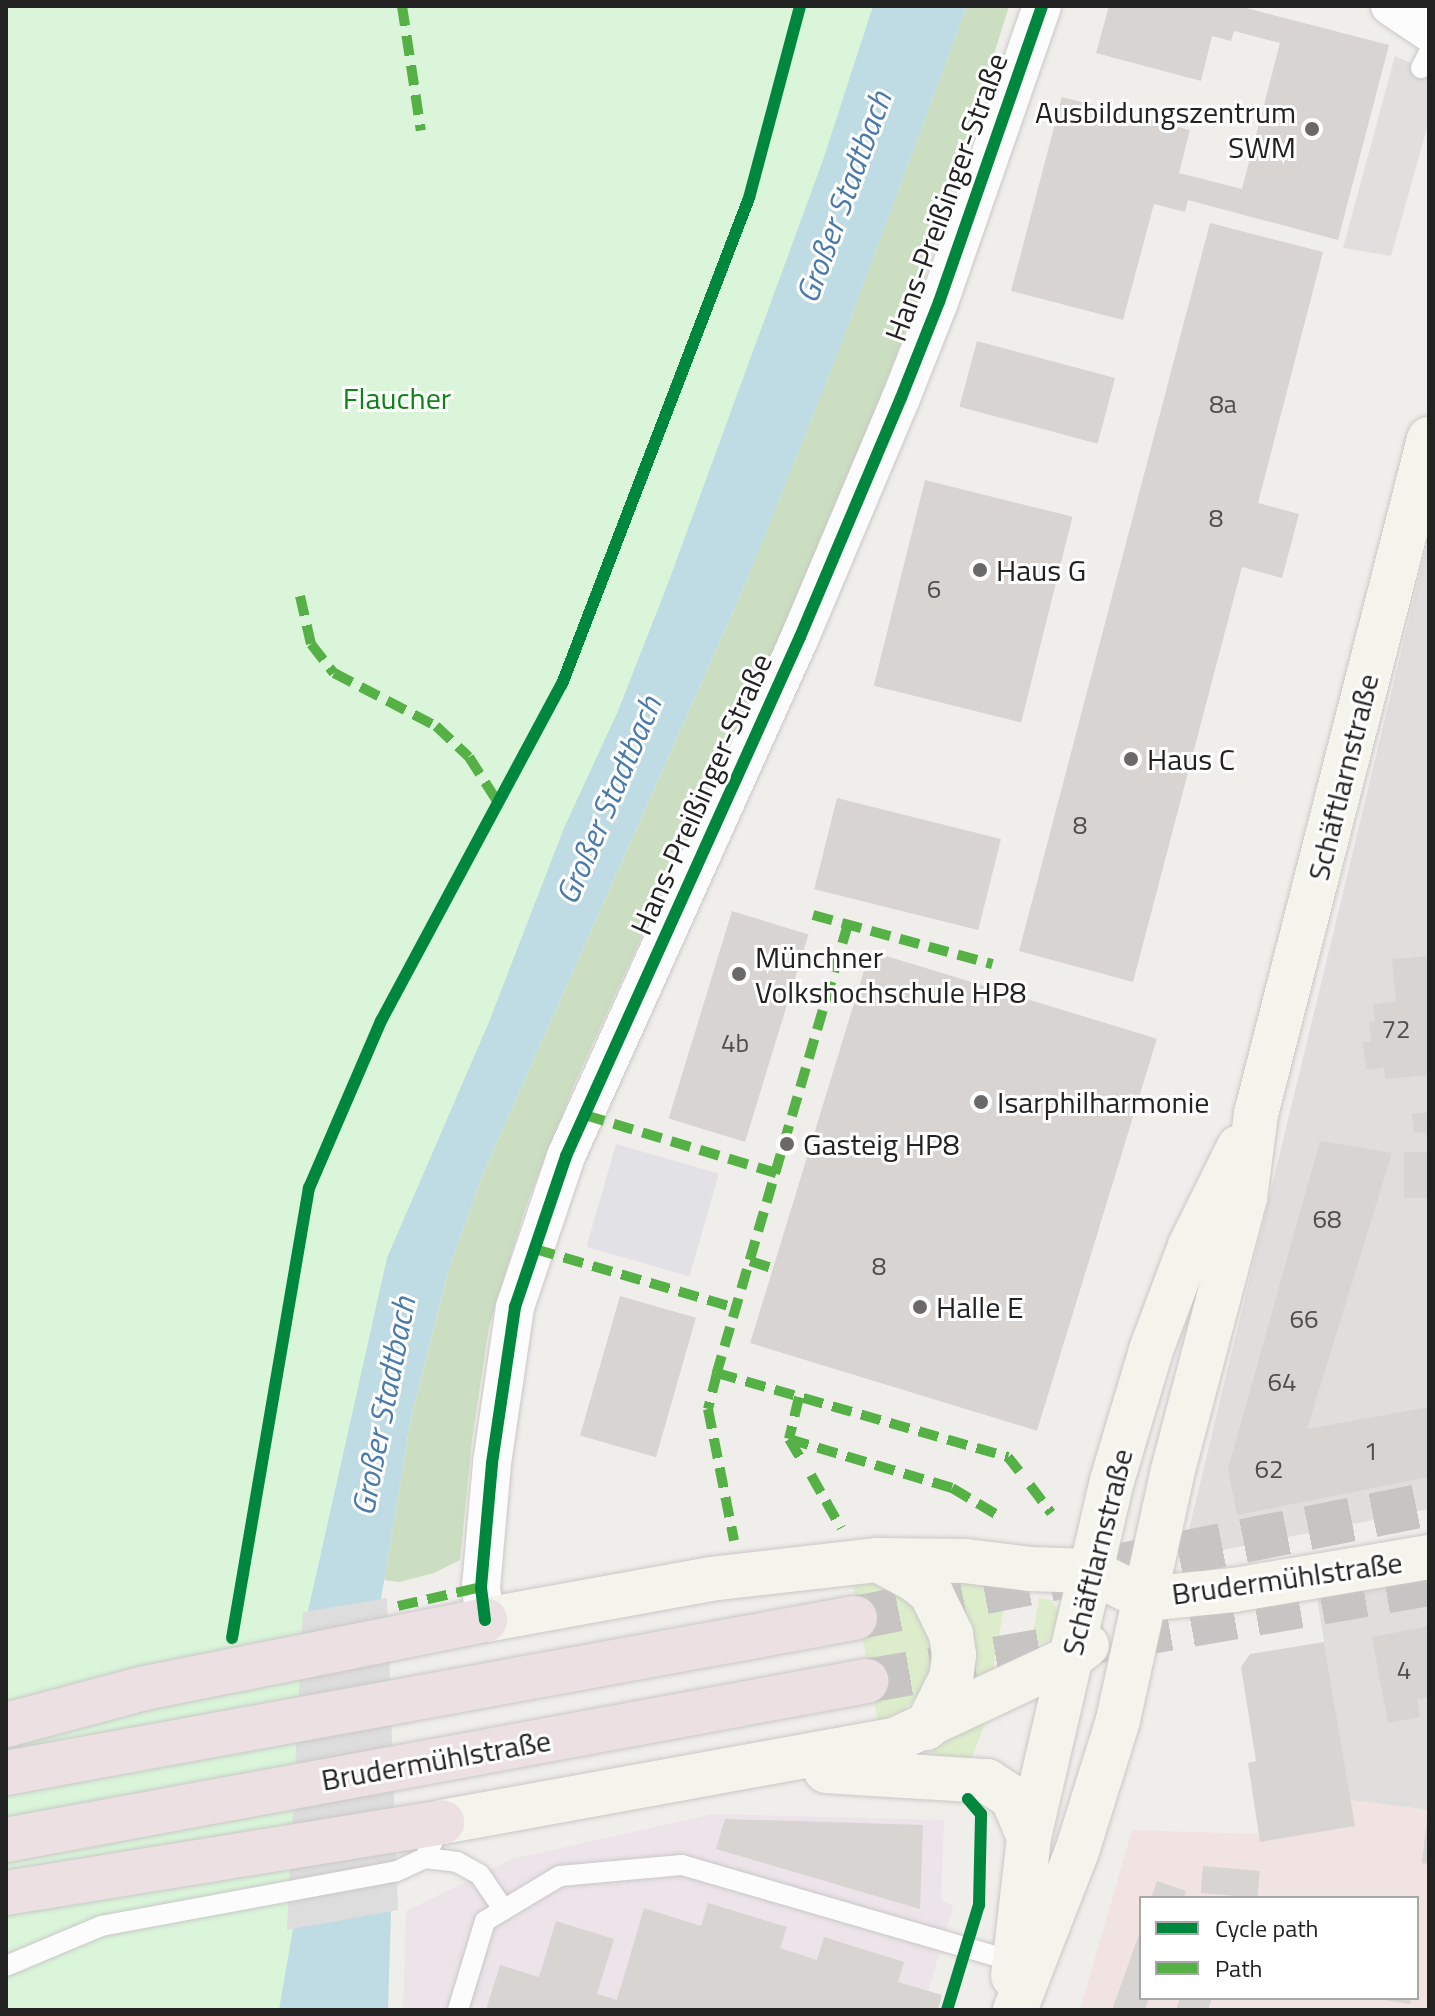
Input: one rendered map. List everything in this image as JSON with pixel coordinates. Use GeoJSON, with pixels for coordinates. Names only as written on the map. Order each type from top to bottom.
{"type":"FeatureCollection","features":[{"type":"Feature","properties":{"kind":"highway"},"geometry":{"type":"LineString","coordinates":[[6,1773],[855,1618]]}},
{"type":"Feature","properties":{"kind":"highway"},"geometry":{"type":"LineString","coordinates":[[6,1725],[145,1688],[485,1620]]}},
{"type":"Feature","properties":{"kind":"highway","name":"Brudermühlstraße"},"geometry":{"type":"LineString","coordinates":[[6,1840],[866,1681]]}},
{"type":"Feature","properties":{"kind":"highway"},"geometry":{"type":"LineString","coordinates":[[6,1893],[291,1847],[415,1845]]}},
{"type":"Feature","properties":{"kind":"main road","name":"Schäftlarnstraße"},"geometry":{"type":"LineString","coordinates":[[1256,1114],[1190,1246],[1151,1350],[1112,1481],[1029,1837],[1013,1961],[1015,2010],[1078,1848],[1118,1720],[1173,1470],[1245,1198],[1256,1114],[1419,520],[1429,439]]}},
{"type":"Feature","properties":{"kind":"main road","name":"Brudermühlstraße"},"geometry":{"type":"LineString","coordinates":[[415,1845],[747,1767],[881,1743],[926,1728],[1070,1658],[1145,1599],[1234,1590],[1429,1557]]}},
{"type":"Feature","properties":{"kind":"main road","name":"Brudermühlstraße"},"geometry":{"type":"LineString","coordinates":[[485,1620],[710,1579],[878,1560],[965,1561],[1030,1569],[1091,1571],[1145,1599]]}},
{"type":"Feature","properties":{"kind":"main road"},"geometry":{"type":"LineString","coordinates":[[878,1560],[915,1580],[931,1593],[951,1634],[954,1655],[951,1678],[926,1728]]}},
{"type":"Feature","properties":{"kind":"main road"},"geometry":{"type":"LineString","coordinates":[[747,1767],[979,1778],[1001,1787],[1012,1797],[1029,1837]]}},
{"type":"Feature","properties":{"kind":"street","name":"Hans-Preißinger-Straße"},"geometry":{"type":"LineString","coordinates":[[485,1620],[481,1587],[492,1463],[515,1307],[566,1156],[800,637],[901,398],[939,302],[1042,6]]}},
{"type":"Feature","properties":{"kind":"street"},"geometry":{"type":"LineString","coordinates":[[1390,6],[1426,51]]}},
{"type":"Feature","properties":{"kind":"lane"},"geometry":{"type":"LineString","coordinates":[[6,1966],[101,1926],[289,1891],[415,1845],[480,1875],[504,1910]]}},
{"type":"Feature","properties":{"kind":"lane"},"geometry":{"type":"LineString","coordinates":[[458,2010],[485,1921],[560,1876],[682,1865],[1013,1961]]}},
{"type":"Feature","properties":{"kind":"shaded area"},"geometry":{"type":"Polygon","coordinates":[[[1395,56],[1429,71],[1429,121],[1391,256],[1343,248],[1395,56]]]}},
{"type":"Feature","properties":{"kind":"shaded area"},"geometry":{"type":"Polygon","coordinates":[[[1428,541],[1429,1509],[1182,1558],[1428,541]]]}},
{"type":"Feature","properties":{"kind":"shaded area"},"geometry":{"type":"Polygon","coordinates":[[[616,1144],[719,1173],[689,1276],[587,1247],[616,1144]]]}},
{"type":"Feature","properties":{"kind":"shaded area"},"geometry":{"type":"Polygon","coordinates":[[[1429,1572],[1429,1810],[1350,1800],[1316,1592],[1429,1572]]]}},
{"type":"Feature","properties":{"kind":"shaded area"},"geometry":{"type":"Polygon","coordinates":[[[1350,1800],[1429,1810],[1429,2010],[1080,2010],[1132,1830],[1259,1834],[1350,1800]]]}},
{"type":"Feature","properties":{"kind":"shaded area"},"geometry":{"type":"Polygon","coordinates":[[[713,1814],[944,1820],[941,1900],[953,1906],[923,2010],[403,2010],[406,1911],[512,1859],[713,1814]]]}},
{"type":"Feature","properties":{"kind":"green space","name":"Flaucher"},"geometry":{"type":"Polygon","coordinates":[[[6,6],[967,6],[831,371],[744,587],[481,1178],[448,1272],[411,1417],[381,1599],[388,2010],[6,2010],[6,6]]]}},
{"type":"Feature","properties":{"kind":"green space"},"geometry":{"type":"Polygon","coordinates":[[[967,6],[1009,6],[919,295],[845,491],[735,751],[647,925],[574,1085],[526,1206],[489,1327],[472,1440],[460,1560],[434,1573],[399,1582],[384,1580],[411,1417],[448,1272],[481,1178],[744,587],[967,6]]]}},
{"type":"Feature","properties":{"kind":"green space"},"geometry":{"type":"Polygon","coordinates":[[[944,1579],[1009,1582],[992,1674],[972,1683],[944,1579]]]}},
{"type":"Feature","properties":{"kind":"green space"},"geometry":{"type":"Polygon","coordinates":[[[852,1582],[881,1584],[905,1596],[923,1618],[930,1633],[933,1660],[924,1689],[904,1710],[878,1722],[852,1582]]]}},
{"type":"Feature","properties":{"kind":"green space"},"geometry":{"type":"Polygon","coordinates":[[[1039,1598],[1051,1600],[1060,1613],[1059,1628],[1046,1642],[1031,1646],[1039,1598]]]}},
{"type":"Feature","properties":{"kind":"green space"},"geometry":{"type":"Polygon","coordinates":[[[986,1722],[968,1766],[929,1757],[934,1746],[986,1722]]]}},
{"type":"Feature","properties":{"kind":"water","name":"Großer Stadtbach"},"geometry":{"type":"Polygon","coordinates":[[[873,6],[967,6],[831,371],[744,587],[481,1178],[448,1272],[411,1417],[381,1599],[391,1911],[388,2010],[279,2010],[293,1929],[308,1611],[387,1258],[489,1022],[564,828],[618,711],[667,586],[823,160],[873,6]]]}},
{"type":"Feature","properties":{"kind":"pier"},"geometry":{"type":"Polygon","coordinates":[[[387,1598],[398,1910],[287,1930],[303,1612],[387,1598]]]}},
{"type":"Feature","properties":{"kind":"building"},"geometry":{"type":"Polygon","coordinates":[[[1109,6],[1238,6],[1389,45],[1338,240],[1188,200],[1185,212],[1154,204],[1123,320],[1011,291],[1062,97],[1190,130],[1179,173],[1242,189],[1280,43],[1234,31],[1231,41],[1212,36],[1201,81],[1096,53],[1109,6]]]}},
{"type":"Feature","properties":{"kind":"building"},"geometry":{"type":"Polygon","coordinates":[[[1210,223],[1323,252],[1258,503],[1299,514],[1282,578],[1242,567],[1133,982],[1019,951],[1210,223]]]}},
{"type":"Feature","properties":{"kind":"building"},"geometry":{"type":"Polygon","coordinates":[[[977,341],[1115,378],[1098,444],[959,407],[977,341]]]}},
{"type":"Feature","properties":{"kind":"building","name":"Haus G"},"geometry":{"type":"Polygon","coordinates":[[[925,480],[1072,517],[1021,722],[874,686],[925,480]]]}},
{"type":"Feature","properties":{"kind":"building"},"geometry":{"type":"Polygon","coordinates":[[[837,798],[1001,839],[978,930],[814,889],[837,798]]]}},
{"type":"Feature","properties":{"kind":"building"},"geometry":{"type":"Polygon","coordinates":[[[732,911],[809,934],[745,1142],[669,1119],[732,911]]]}},
{"type":"Feature","properties":{"kind":"building"},"geometry":{"type":"Polygon","coordinates":[[[870,951],[1157,1039],[1037,1431],[750,1343],[870,951]]]}},
{"type":"Feature","properties":{"kind":"building"},"geometry":{"type":"Polygon","coordinates":[[[1429,956],[1429,1075],[1385,1079],[1384,1067],[1366,1070],[1363,1042],[1371,1042],[1369,1022],[1375,1021],[1373,1004],[1396,1002],[1392,959],[1429,956]]]}},
{"type":"Feature","properties":{"kind":"building"},"geometry":{"type":"Polygon","coordinates":[[[1429,1112],[1429,1132],[1414,1133],[1412,1114],[1429,1112]]]}},
{"type":"Feature","properties":{"kind":"building"},"geometry":{"type":"Polygon","coordinates":[[[1320,1141],[1392,1153],[1307,1429],[1429,1407],[1429,1477],[1237,1515],[1228,1469],[1320,1141]]]}},
{"type":"Feature","properties":{"kind":"building"},"geometry":{"type":"Polygon","coordinates":[[[1404,1152],[1429,1152],[1429,1198],[1404,1198],[1404,1152]]]}},
{"type":"Feature","properties":{"kind":"building"},"geometry":{"type":"Polygon","coordinates":[[[620,1296],[696,1318],[656,1457],[580,1435],[620,1296]]]}},
{"type":"Feature","properties":{"kind":"building"},"geometry":{"type":"Polygon","coordinates":[[[1429,1626],[1429,1697],[1417,1699],[1420,1717],[1388,1723],[1372,1637],[1429,1626]]]}},
{"type":"Feature","properties":{"kind":"building"},"geometry":{"type":"Polygon","coordinates":[[[1324,1642],[1355,1826],[1260,1842],[1248,1763],[1256,1761],[1241,1667],[1250,1654],[1324,1642]]]}},
{"type":"Feature","properties":{"kind":"building"},"geometry":{"type":"Polygon","coordinates":[[[1429,1818],[1429,1864],[1422,1863],[1429,1818]]]}},
{"type":"Feature","properties":{"kind":"building"},"geometry":{"type":"Polygon","coordinates":[[[725,1819],[923,1825],[920,1909],[716,1849],[725,1819]]]}},
{"type":"Feature","properties":{"kind":"building"},"geometry":{"type":"Polygon","coordinates":[[[1203,1866],[1260,1871],[1258,1896],[1201,1893],[1203,1866]]]}},
{"type":"Feature","properties":{"kind":"building"},"geometry":{"type":"Polygon","coordinates":[[[1157,1881],[1186,1891],[1185,1896],[1152,1896],[1157,1881]]]}},
{"type":"Feature","properties":{"kind":"building"},"geometry":{"type":"Polygon","coordinates":[[[708,1903],[787,1927],[780,1948],[817,1960],[824,1937],[904,1962],[898,1982],[942,1995],[938,2010],[486,2010],[500,1965],[539,1977],[556,1921],[614,1939],[597,1994],[617,2000],[644,1908],[701,1926],[708,1903]]]}},
{"type":"Feature","properties":{"kind":"building"},"geometry":{"type":"Polygon","coordinates":[[[1139,1935],[1139,2000],[1148,2000],[1145,2010],[1112,2010],[1139,1935]]]}},
{"type":"Feature","properties":{"kind":"building"},"geometry":{"type":"Polygon","coordinates":[[[1179,2000],[1211,2000],[1208,2010],[1176,2010],[1179,2000]]]}},
{"type":"Feature","properties":{"kind":"building"},"geometry":{"type":"Polygon","coordinates":[[[1385,2000],[1411,2000],[1410,2004],[1385,2000]]]}},
{"type":"Feature","properties":{"kind":"tunnel"},"geometry":{"type":"LineString","coordinates":[[855,1618],[1429,1504]]}},
{"type":"Feature","properties":{"kind":"tunnel"},"geometry":{"type":"LineString","coordinates":[[866,1681],[1429,1584]]}},
{"type":"Feature","properties":{"kind":"marked path"},"geometry":{"type":"LineString","coordinates":[[402,6],[421,131]]}},
{"type":"Feature","properties":{"kind":"marked path"},"geometry":{"type":"LineString","coordinates":[[300,596],[311,644],[334,673],[436,726],[469,757],[497,801]]}},
{"type":"Feature","properties":{"kind":"marked path"},"geometry":{"type":"LineString","coordinates":[[813,915],[992,964]]}},
{"type":"Feature","properties":{"kind":"marked path"},"geometry":{"type":"LineString","coordinates":[[848,924],[717,1373],[1008,1457],[1019,1471]]}},
{"type":"Feature","properties":{"kind":"marked path"},"geometry":{"type":"LineString","coordinates":[[585,1115],[776,1173]]}},
{"type":"Feature","properties":{"kind":"marked path"},"geometry":{"type":"LineString","coordinates":[[535,1249],[736,1308]]}},
{"type":"Feature","properties":{"kind":"marked path"},"geometry":{"type":"LineString","coordinates":[[750,1261],[775,1269]]}},
{"type":"Feature","properties":{"kind":"marked path"},"geometry":{"type":"LineString","coordinates":[[717,1373],[708,1409],[734,1540]]}},
{"type":"Feature","properties":{"kind":"marked path"},"geometry":{"type":"LineString","coordinates":[[799,1397],[789,1439],[804,1464]]}},
{"type":"Feature","properties":{"kind":"marked path"},"geometry":{"type":"LineString","coordinates":[[789,1439],[952,1488],[999,1516]]}},
{"type":"Feature","properties":{"kind":"marked path"},"geometry":{"type":"LineString","coordinates":[[811,1475],[841,1528]]}},
{"type":"Feature","properties":{"kind":"marked path"},"geometry":{"type":"LineString","coordinates":[[1030,1485],[1051,1513]]}},
{"type":"Feature","properties":{"kind":"marked path"},"geometry":{"type":"LineString","coordinates":[[398,1606],[481,1587]]}},
{"type":"Feature","properties":{"kind":"cycle path"},"geometry":{"type":"LineString","coordinates":[[232,1638],[309,1188],[381,1021],[562,684],[749,198],[800,6]]}},
{"type":"Feature","properties":{"kind":"cycle path"},"geometry":{"type":"LineString","coordinates":[[485,1620],[481,1587],[492,1463],[515,1307],[566,1156],[800,637],[901,398],[939,302],[1042,6]]}},
{"type":"Feature","properties":{"kind":"cycle path"},"geometry":{"type":"LineString","coordinates":[[947,2010],[979,1905],[981,1814],[968,1799]]}},
{"type":"Feature","properties":{"kind":"place","name":"Ausbildungszentrum SWM"},"geometry":{"type":"Point","coordinates":[1312,129]}},
{"type":"Feature","properties":{"kind":"place","name":"Haus G"},"geometry":{"type":"Point","coordinates":[980,570]}},
{"type":"Feature","properties":{"kind":"place","name":"Haus C"},"geometry":{"type":"Point","coordinates":[1131,759]}},
{"type":"Feature","properties":{"kind":"place","name":"Münchner Volkshochschule HP8"},"geometry":{"type":"Point","coordinates":[739,974]}},
{"type":"Feature","properties":{"kind":"place","name":"Isarphilharmonie"},"geometry":{"type":"Point","coordinates":[981,1102]}},
{"type":"Feature","properties":{"kind":"place","name":"Gasteig HP8"},"geometry":{"type":"Point","coordinates":[787,1144]}},
{"type":"Feature","properties":{"kind":"place","name":"Halle E"},"geometry":{"type":"Point","coordinates":[920,1307]}}]}
